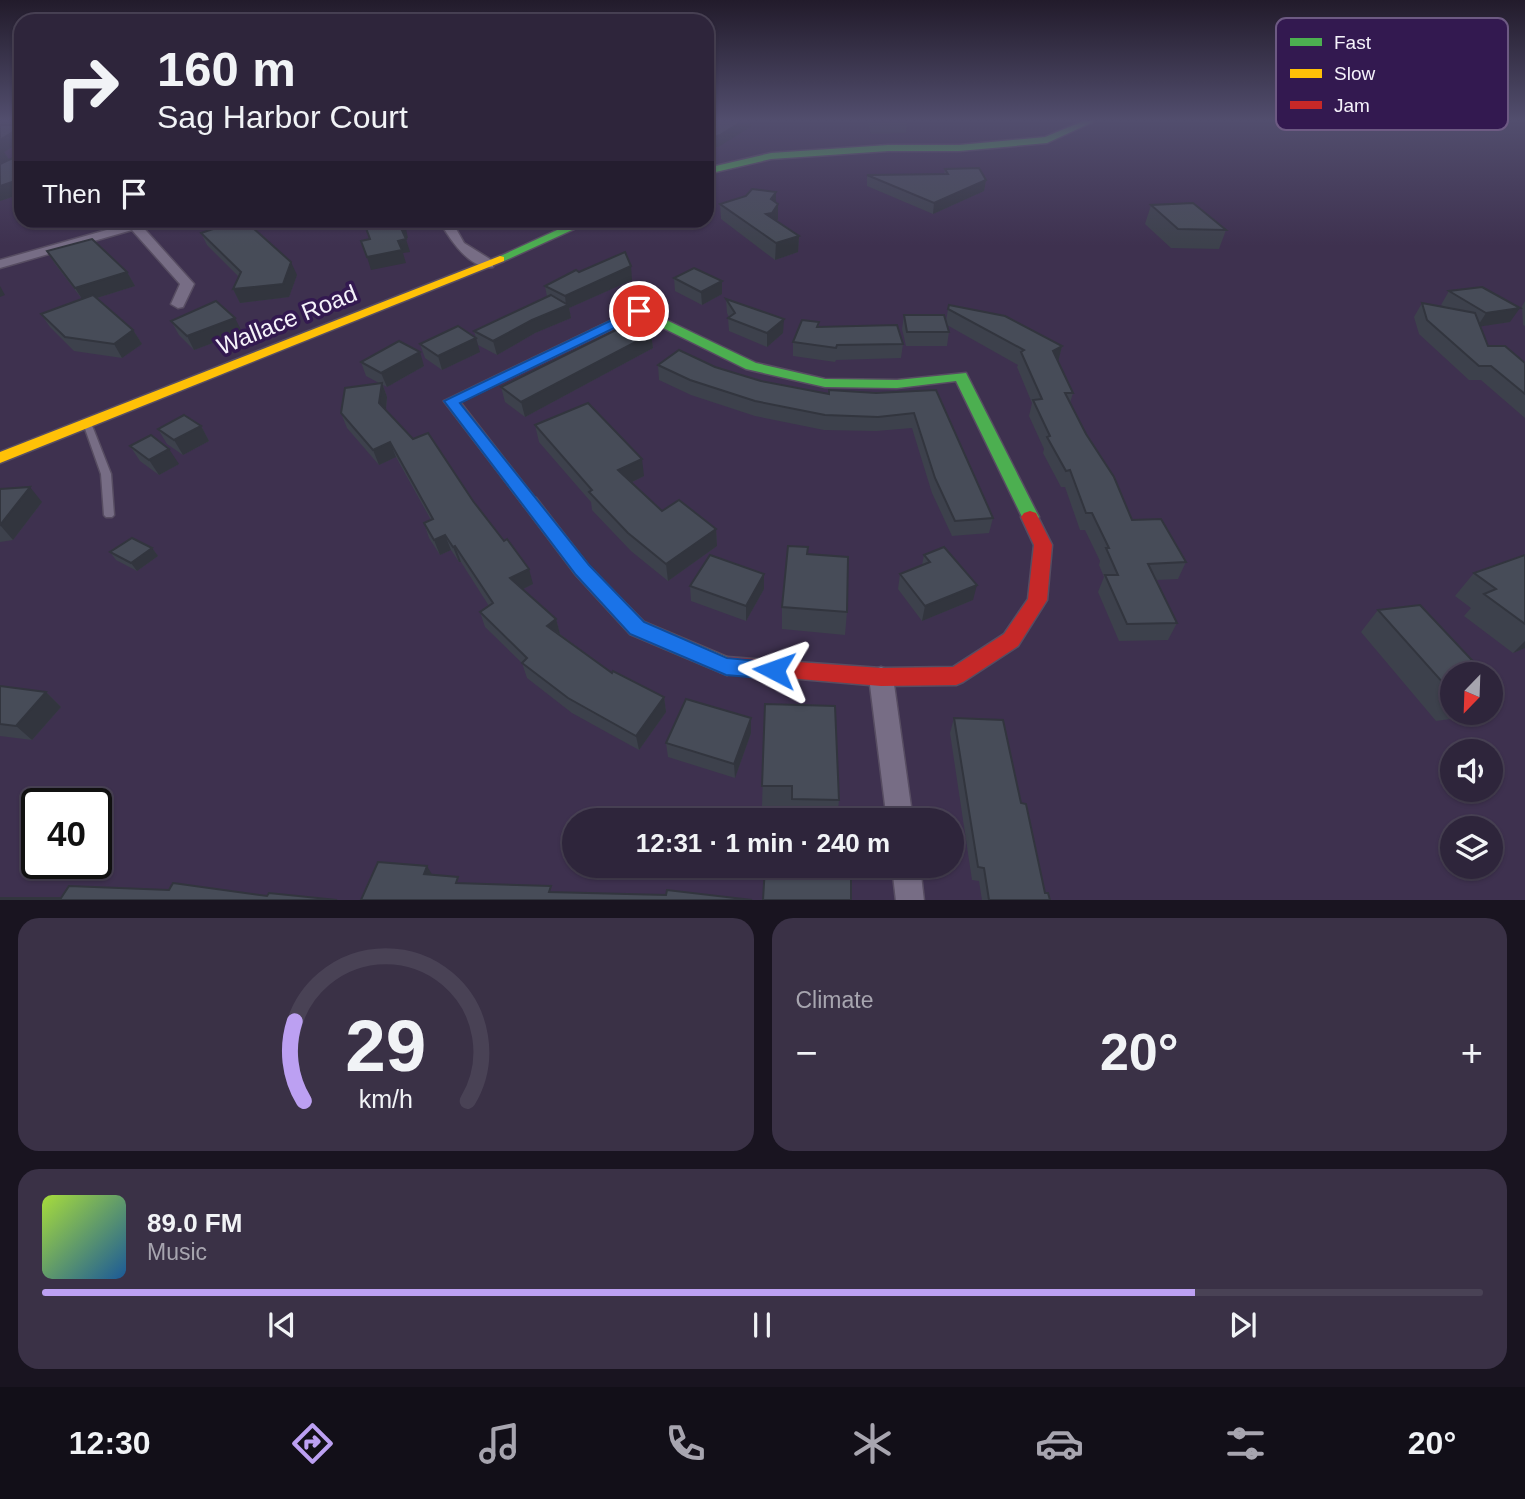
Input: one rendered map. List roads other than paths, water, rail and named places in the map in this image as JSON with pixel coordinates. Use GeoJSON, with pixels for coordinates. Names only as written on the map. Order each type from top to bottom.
{"type":"FeatureCollection","features":[{"type":"Feature","properties":{"kind":"street"},"geometry":{"type":"LineString","coordinates":[[714,169],[745,162]]}},
{"type":"Feature","properties":{"kind":"street"},"geometry":{"type":"LineString","coordinates":[[0,264],[128,228]]}},
{"type":"Feature","properties":{"kind":"street"},"geometry":{"type":"LineString","coordinates":[[137,228],[187,284],[178,304]]}},
{"type":"Feature","properties":{"kind":"street"},"geometry":{"type":"LineString","coordinates":[[449,228],[459,245],[488,264]]}},
{"type":"Feature","properties":{"kind":"street","name":"Wallace Road"},"geometry":{"type":"LineString","coordinates":[[0,458],[488,264],[571,228]]}},
{"type":"Feature","properties":{"kind":"street"},"geometry":{"type":"LineString","coordinates":[[639,311],[751,366],[825,383],[897,384],[961,376],[1043,545],[1037,600],[1011,640],[956,676],[881,677],[726,667],[637,628],[582,570],[451,401],[639,311]]}},
{"type":"Feature","properties":{"kind":"street"},"geometry":{"type":"LineString","coordinates":[[881,677],[898,808]]}},
{"type":"Feature","properties":{"kind":"street"},"geometry":{"type":"LineString","coordinates":[[907,878],[910,900]]}},
{"type":"Feature","properties":{"kind":"lane"},"geometry":{"type":"LineString","coordinates":[[87,423],[106,474],[108,515]]}}]}
